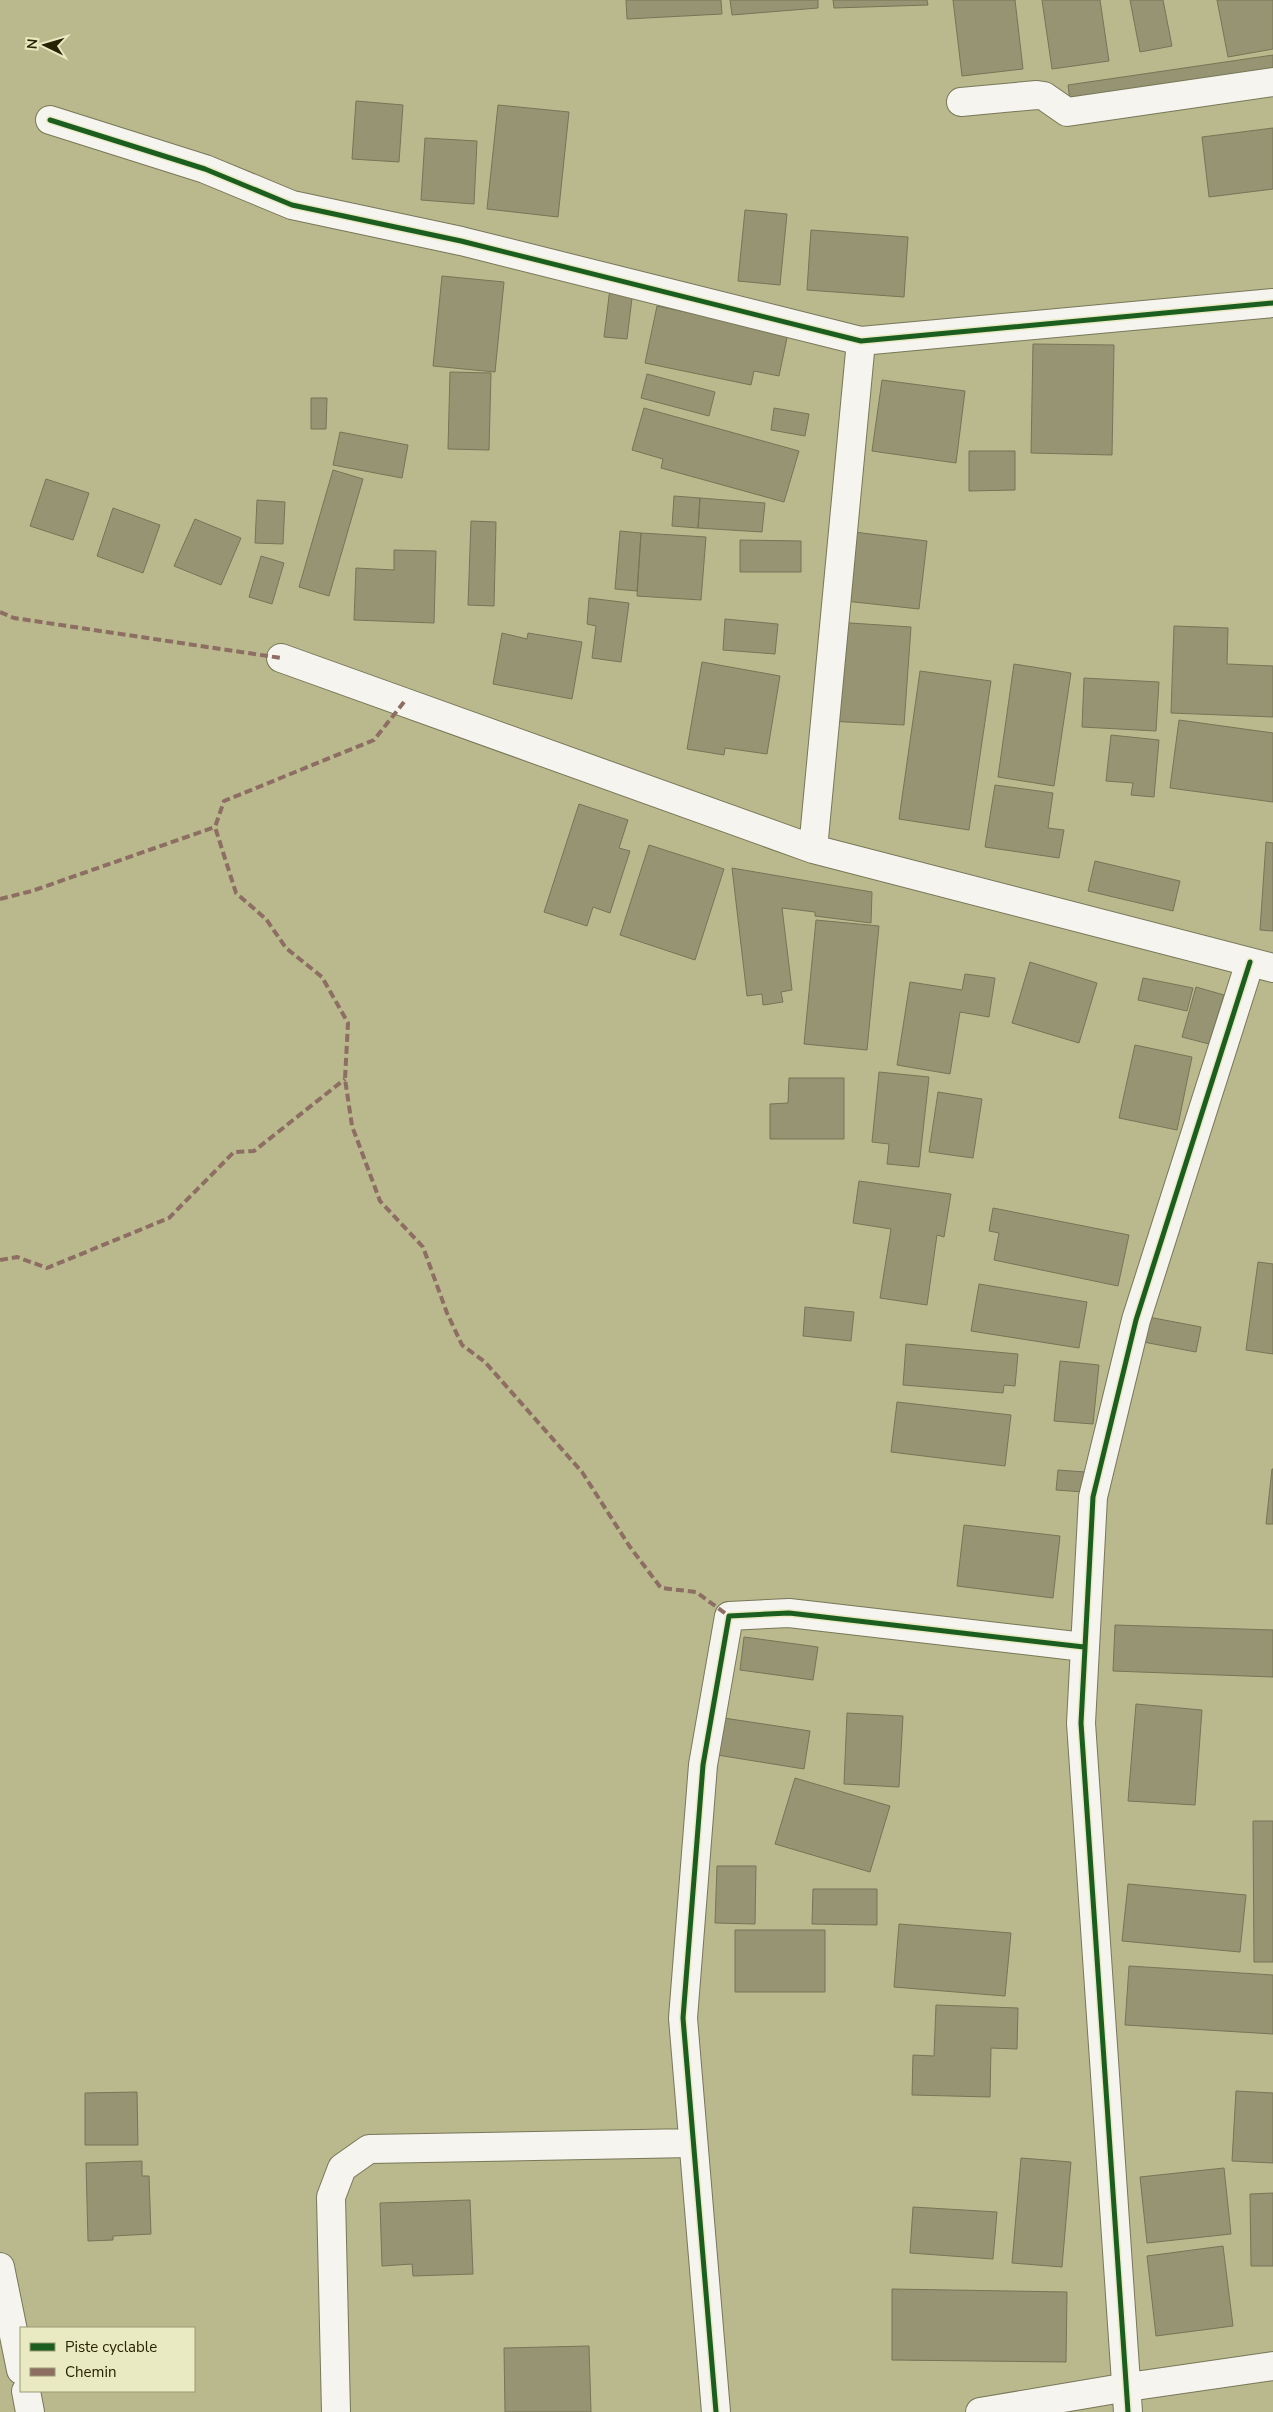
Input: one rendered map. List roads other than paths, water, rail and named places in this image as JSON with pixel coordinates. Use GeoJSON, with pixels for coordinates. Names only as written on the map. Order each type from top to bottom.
{"type":"FeatureCollection","features":[{"type":"Feature","properties":{"kind":"street"},"geometry":{"type":"LineString","coordinates":[[962,102],[1037,95],[1044,96],[1067,112],[1273,82]]}},
{"type":"Feature","properties":{"kind":"street"},"geometry":{"type":"LineString","coordinates":[[50,120],[205,169],[292,205],[461,241],[861,341],[1273,302]]}},
{"type":"Feature","properties":{"kind":"street"},"geometry":{"type":"LineString","coordinates":[[813,849],[861,341]]}},
{"type":"Feature","properties":{"kind":"street"},"geometry":{"type":"LineString","coordinates":[[281,658],[813,849],[1261,965],[1136,1320],[1095,1488],[1084,1647],[1081,1723],[1128,2399]]}},
{"type":"Feature","properties":{"kind":"street"},"geometry":{"type":"LineString","coordinates":[[716,2412],[692,2144],[683,2018],[703,1765],[729,1616],[789,1613],[1084,1647]]}},
{"type":"Feature","properties":{"kind":"street"},"geometry":{"type":"LineString","coordinates":[[336,2412],[331,2197],[342,2168],[369,2149],[692,2144]]}},
{"type":"Feature","properties":{"kind":"street"},"geometry":{"type":"LineString","coordinates":[[0,2267],[20,2365]]}},
{"type":"Feature","properties":{"kind":"street"},"geometry":{"type":"LineString","coordinates":[[980,2412],[1128,2399],[1273,2366]]}},
{"type":"Feature","properties":{"kind":"street"},"geometry":{"type":"LineString","coordinates":[[26,2392],[30,2412]]}}]}
